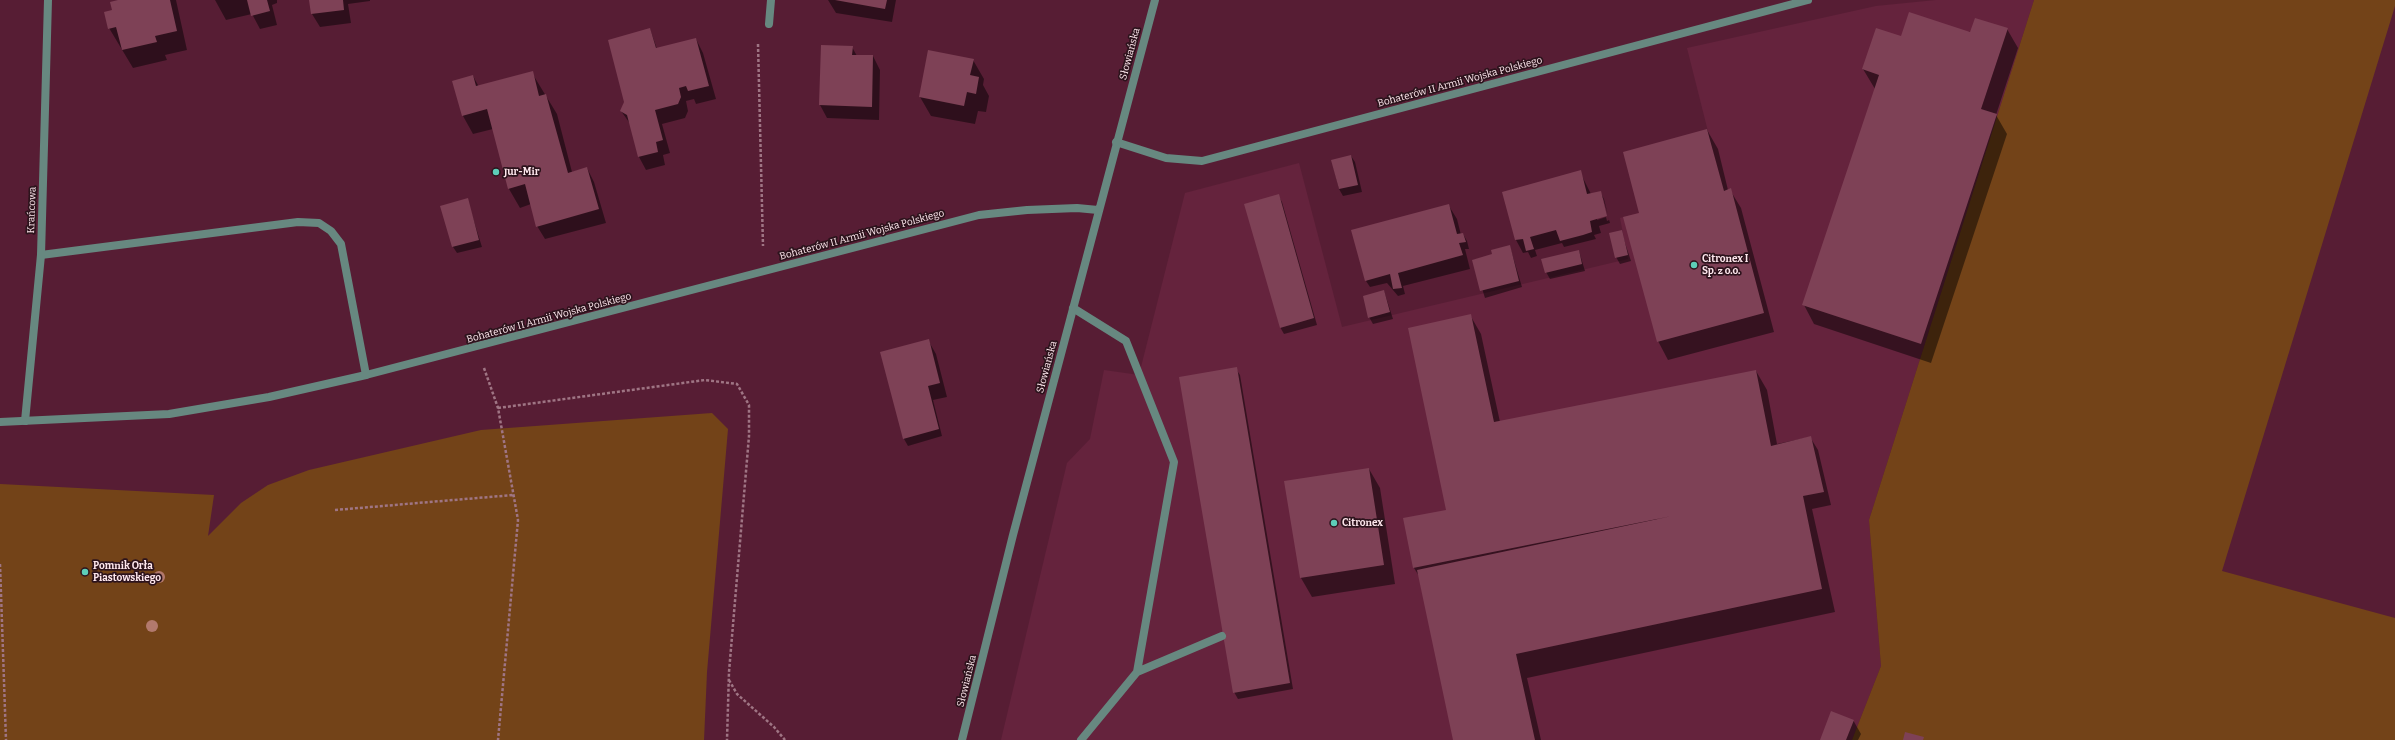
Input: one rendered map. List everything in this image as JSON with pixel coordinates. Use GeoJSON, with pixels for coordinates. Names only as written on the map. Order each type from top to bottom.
{"type":"FeatureCollection","features":[{"type":"Feature","properties":{"kind":"street","name":"Krańcowa"},"geometry":{"type":"LineString","coordinates":[[25,420],[41,255],[48,0]]}},
{"type":"Feature","properties":{"kind":"street"},"geometry":{"type":"LineString","coordinates":[[769,24],[771,0]]}},
{"type":"Feature","properties":{"kind":"street","name":"Słowiańska"},"geometry":{"type":"LineString","coordinates":[[962,740],[1098,210],[1155,0]]}},
{"type":"Feature","properties":{"kind":"street","name":"Bohaterów II Armii Wojska Polskiego"},"geometry":{"type":"LineString","coordinates":[[1116,142],[1166,158],[1202,161],[1808,0]]}},
{"type":"Feature","properties":{"kind":"street","name":"Bohaterów II Armii Wojska Polskiego"},"geometry":{"type":"LineString","coordinates":[[0,422],[169,414],[269,397],[366,375],[476,347],[979,215],[1027,210],[1077,208],[1098,210]]}},
{"type":"Feature","properties":{"kind":"street"},"geometry":{"type":"LineString","coordinates":[[41,255],[298,222],[319,223],[331,231],[341,244],[366,375]]}},
{"type":"Feature","properties":{"kind":"street"},"geometry":{"type":"LineString","coordinates":[[1073,308],[1126,341],[1174,462],[1137,672]]}},
{"type":"Feature","properties":{"kind":"street"},"geometry":{"type":"LineString","coordinates":[[1081,740],[1137,672],[1222,636]]}},
{"type":"Feature","properties":{"kind":"path"},"geometry":{"type":"LineString","coordinates":[[763,246],[757,25],[769,24]]}},
{"type":"Feature","properties":{"kind":"path"},"geometry":{"type":"LineString","coordinates":[[476,347],[498,408],[518,520],[498,740]]}},
{"type":"Feature","properties":{"kind":"path"},"geometry":{"type":"LineString","coordinates":[[498,408],[705,380],[737,384],[749,405],[749,436],[729,680],[727,740]]}},
{"type":"Feature","properties":{"kind":"path"},"geometry":{"type":"LineString","coordinates":[[335,510],[513,495]]}},
{"type":"Feature","properties":{"kind":"path"},"geometry":{"type":"LineString","coordinates":[[0,564],[6,740]]}},
{"type":"Feature","properties":{"kind":"path"},"geometry":{"type":"LineString","coordinates":[[729,680],[737,694],[785,740]]}},
{"type":"Feature","properties":{"kind":"shaded area","name":"Citronex"},"geometry":{"type":"Polygon","coordinates":[[[1936,0],[2034,0],[1869,520],[1881,666],[1852,740],[1001,740],[1067,463],[1090,439],[1104,370],[1139,375],[1185,193],[1299,163],[1342,327],[1628,259],[1620,218],[1723,191],[1687,48],[1876,6],[1936,0]]]}},
{"type":"Feature","properties":{"kind":"shaded area"},"geometry":{"type":"Polygon","coordinates":[[[2034,0],[2395,0],[2395,6],[2222,571],[2395,618],[2395,740],[1852,740],[1881,666],[1869,520],[2034,0]]]}},
{"type":"Feature","properties":{"kind":"shaded area"},"geometry":{"type":"Polygon","coordinates":[[[712,413],[728,429],[707,672],[704,740],[0,740],[0,484],[214,495],[208,536],[241,503],[268,485],[309,470],[481,430],[712,413]]]}},
{"type":"Feature","properties":{"kind":"building"},"geometry":{"type":"Polygon","coordinates":[[[118,0],[170,0],[177,31],[155,36],[157,42],[122,50],[116,27],[108,29],[104,12],[112,10],[110,2],[118,0]]]}},
{"type":"Feature","properties":{"kind":"building"},"geometry":{"type":"Polygon","coordinates":[[[247,0],[267,0],[270,11],[251,16],[247,0]]]}},
{"type":"Feature","properties":{"kind":"building"},"geometry":{"type":"Polygon","coordinates":[[[309,0],[343,0],[344,10],[311,14],[309,0]]]}},
{"type":"Feature","properties":{"kind":"building"},"geometry":{"type":"Polygon","coordinates":[[[835,0],[887,0],[885,9],[835,0]]]}},
{"type":"Feature","properties":{"kind":"building"},"geometry":{"type":"Polygon","coordinates":[[[1909,12],[1970,32],[1975,18],[2008,28],[1981,109],[1997,114],[1921,344],[1802,305],[1879,75],[1862,69],[1876,28],[1901,36],[1909,12]]]}},
{"type":"Feature","properties":{"kind":"building"},"geometry":{"type":"Polygon","coordinates":[[[650,28],[656,48],[696,38],[709,86],[688,91],[686,86],[679,88],[681,97],[678,104],[655,110],[663,140],[656,142],[658,152],[638,157],[627,115],[620,111],[624,102],[608,40],[650,28]]]}},
{"type":"Feature","properties":{"kind":"building"},"geometry":{"type":"Polygon","coordinates":[[[821,45],[853,46],[852,55],[873,55],[872,107],[819,105],[821,45]]]}},
{"type":"Feature","properties":{"kind":"building"},"geometry":{"type":"Polygon","coordinates":[[[928,50],[974,59],[970,75],[979,77],[976,94],[967,92],[964,106],[919,97],[928,50]]]}},
{"type":"Feature","properties":{"kind":"building"},"geometry":{"type":"Polygon","coordinates":[[[533,71],[539,96],[546,94],[568,173],[587,167],[599,209],[536,227],[525,184],[508,189],[487,109],[462,116],[452,81],[473,75],[476,86],[533,71]]]}},
{"type":"Feature","properties":{"kind":"building","name":"Citronex I Sp. z o.o."},"geometry":{"type":"Polygon","coordinates":[[[1707,129],[1724,191],[1731,188],[1764,313],[1657,342],[1623,217],[1639,213],[1623,152],[1707,129]]]}},
{"type":"Feature","properties":{"kind":"building"},"geometry":{"type":"Polygon","coordinates":[[[1351,155],[1358,185],[1339,189],[1331,160],[1351,155]]]}},
{"type":"Feature","properties":{"kind":"building"},"geometry":{"type":"Polygon","coordinates":[[[1581,170],[1587,194],[1601,191],[1607,216],[1590,221],[1592,232],[1583,235],[1560,241],[1556,230],[1530,237],[1534,249],[1526,251],[1523,239],[1515,240],[1502,192],[1581,170]]]}},
{"type":"Feature","properties":{"kind":"building"},"geometry":{"type":"Polygon","coordinates":[[[1279,194],[1314,318],[1280,328],[1244,204],[1279,194]]]}},
{"type":"Feature","properties":{"kind":"building"},"geometry":{"type":"Polygon","coordinates":[[[468,198],[479,240],[452,247],[440,206],[468,198]]]}},
{"type":"Feature","properties":{"kind":"building"},"geometry":{"type":"Polygon","coordinates":[[[1449,204],[1457,234],[1463,233],[1466,242],[1459,243],[1463,255],[1398,273],[1402,288],[1393,289],[1390,274],[1365,281],[1351,230],[1449,204]]]}},
{"type":"Feature","properties":{"kind":"building"},"geometry":{"type":"Polygon","coordinates":[[[1622,230],[1628,255],[1615,258],[1609,233],[1622,230]]]}},
{"type":"Feature","properties":{"kind":"building"},"geometry":{"type":"Polygon","coordinates":[[[1510,245],[1519,281],[1480,291],[1472,260],[1492,254],[1491,250],[1510,245]]]}},
{"type":"Feature","properties":{"kind":"building"},"geometry":{"type":"Polygon","coordinates":[[[1579,250],[1582,264],[1545,273],[1541,259],[1579,250]]]}},
{"type":"Feature","properties":{"kind":"building"},"geometry":{"type":"Polygon","coordinates":[[[1384,290],[1390,312],[1368,318],[1363,296],[1384,290]]]}},
{"type":"Feature","properties":{"kind":"building"},"geometry":{"type":"Polygon","coordinates":[[[1471,314],[1494,422],[1756,370],[1771,446],[1811,436],[1824,492],[1803,496],[1822,589],[1516,654],[1535,740],[1453,740],[1417,570],[1672,516],[1413,568],[1403,518],[1446,510],[1408,328],[1471,314]]]}},
{"type":"Feature","properties":{"kind":"building"},"geometry":{"type":"Polygon","coordinates":[[[929,339],[940,383],[928,386],[939,429],[903,439],[880,352],[929,339]]]}},
{"type":"Feature","properties":{"kind":"building"},"geometry":{"type":"Polygon","coordinates":[[[1237,367],[1290,683],[1233,693],[1179,377],[1237,367]]]}},
{"type":"Feature","properties":{"kind":"building","name":"Citronex"},"geometry":{"type":"Polygon","coordinates":[[[1369,468],[1384,565],[1300,578],[1284,481],[1369,468]]]}},
{"type":"Feature","properties":{"kind":"building"},"geometry":{"type":"Polygon","coordinates":[[[1831,711],[1854,720],[1846,740],[1820,740],[1831,711]]]}},
{"type":"Feature","properties":{"kind":"building"},"geometry":{"type":"Polygon","coordinates":[[[1905,732],[1924,737],[1923,740],[1903,740],[1905,732]]]}},
{"type":"Feature","properties":{"kind":"place","name":"Jur-Mir"},"geometry":{"type":"Point","coordinates":[496,172]}},
{"type":"Feature","properties":{"kind":"place","name":"Citronex I Sp. z o.o."},"geometry":{"type":"Point","coordinates":[1694,265]}},
{"type":"Feature","properties":{"kind":"place","name":"Citronex"},"geometry":{"type":"Point","coordinates":[1334,523]}},
{"type":"Feature","properties":{"kind":"place","name":"Pomnik Orła Piastowskiego"},"geometry":{"type":"Point","coordinates":[85,572]}}]}
